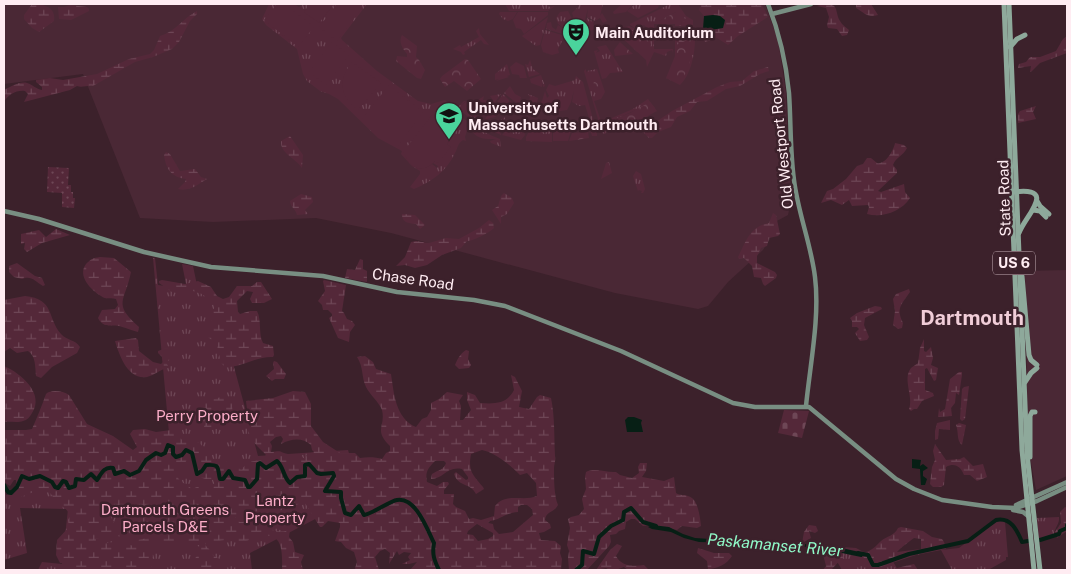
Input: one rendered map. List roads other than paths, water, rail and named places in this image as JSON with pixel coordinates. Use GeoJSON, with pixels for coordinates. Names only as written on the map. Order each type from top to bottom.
{"type":"FeatureCollection","features":[{"type":"Feature","properties":{"kind":"main road","name":"State Road"},"geometry":{"type":"LineString","coordinates":[[1004,4],[1025,383],[1029,470],[1028,516],[1034,570]]}},
{"type":"Feature","properties":{"kind":"main road","name":"State Road"},"geometry":{"type":"LineString","coordinates":[[1009,4],[1022,450],[1040,570]]}},
{"type":"Feature","properties":{"kind":"main road"},"geometry":{"type":"LineString","coordinates":[[1010,47],[1025,35]]}},
{"type":"Feature","properties":{"kind":"main road"},"geometry":{"type":"LineString","coordinates":[[1014,192],[1032,192],[1047,215],[1033,210]]}},
{"type":"Feature","properties":{"kind":"main road"},"geometry":{"type":"LineString","coordinates":[[1018,238],[1023,223],[1037,201]]}},
{"type":"Feature","properties":{"kind":"main road"},"geometry":{"type":"LineString","coordinates":[[1019,261],[1024,286],[1030,356],[1037,366],[1025,383]]}},
{"type":"Feature","properties":{"kind":"main road"},"geometry":{"type":"LineString","coordinates":[[1023,351],[1027,327]]}},
{"type":"Feature","properties":{"kind":"main road"},"geometry":{"type":"LineString","coordinates":[[1029,470],[1031,449],[1030,416],[1032,412],[1035,412]]}},
{"type":"Feature","properties":{"kind":"street","name":"Old Westport Road"},"geometry":{"type":"LineString","coordinates":[[768,4],[779,37],[787,75],[794,181],[816,284],[816,320],[806,406]]}},
{"type":"Feature","properties":{"kind":"street"},"geometry":{"type":"LineString","coordinates":[[772,14],[810,4]]}},
{"type":"Feature","properties":{"kind":"street","name":"Chase Road"},"geometry":{"type":"LineString","coordinates":[[4,211],[39,219],[144,252],[211,267],[323,276],[397,292],[472,300],[505,306],[621,351],[714,396],[733,403],[769,408],[806,406]]}},
{"type":"Feature","properties":{"kind":"street"},"geometry":{"type":"LineString","coordinates":[[806,406],[813,409],[885,471],[914,489],[932,496],[955,502],[1010,508],[1067,487]]}},
{"type":"Feature","properties":{"kind":"street"},"geometry":{"type":"LineString","coordinates":[[1029,502],[1067,482]]}},
{"type":"Feature","properties":{"kind":"street"},"geometry":{"type":"LineString","coordinates":[[1010,508],[1014,511],[1023,512],[1028,516]]}},
{"type":"Feature","properties":{"kind":"water"},"geometry":{"type":"Polygon","coordinates":[[[704,16],[720,16],[725,20],[723,28],[703,29],[704,16]]]}},
{"type":"Feature","properties":{"kind":"water"},"geometry":{"type":"Polygon","coordinates":[[[628,417],[642,420],[643,432],[627,432],[625,420],[628,417]]]}},
{"type":"Feature","properties":{"kind":"water"},"geometry":{"type":"Polygon","coordinates":[[[912,459],[921,460],[920,466],[923,464],[928,468],[923,471],[923,476],[927,479],[925,485],[921,485],[920,469],[912,468],[912,459]]]}},
{"type":"Feature","properties":{"kind":"water"},"geometry":{"type":"Polygon","coordinates":[[[652,525],[669,527],[695,538],[743,539],[764,543],[802,543],[824,550],[846,549],[864,553],[861,557],[842,553],[823,554],[803,546],[774,547],[737,543],[699,542],[671,532],[648,527],[652,525]]]}},
{"type":"Feature","properties":{"kind":"waterway","name":"Paskamanset River"},"geometry":{"type":"LineString","coordinates":[[4,485],[8,492],[11,493],[17,487],[22,476],[29,479],[40,476],[52,482],[55,487],[58,488],[63,481],[66,482],[69,488],[75,486],[76,479],[84,480],[91,474],[97,480],[107,468],[113,468],[115,474],[124,471],[130,475],[139,471],[146,460],[156,453],[161,455],[165,453],[168,445],[173,447],[173,454],[176,457],[182,455],[186,450],[192,453],[197,474],[206,465],[214,465],[218,467],[220,479],[223,479],[229,471],[233,478],[245,480],[248,487],[257,479],[258,464],[260,463],[266,468],[277,461],[290,483],[297,477],[305,476],[305,465],[309,464],[317,473],[333,473],[334,476],[325,491],[341,492],[345,513],[351,515],[359,506],[364,515],[397,500],[404,500],[410,503],[420,515],[434,543],[434,557],[439,570]]}},
{"type":"Feature","properties":{"kind":"waterway","name":"Paskamanset River"},"geometry":{"type":"LineString","coordinates":[[576,570],[582,565],[583,551],[594,554],[599,537],[611,526],[623,520],[624,512],[631,508],[643,522],[656,526]]}},
{"type":"Feature","properties":{"kind":"waterway","name":"Paskamanset River"},"geometry":{"type":"LineString","coordinates":[[858,553],[868,555],[873,565],[878,565],[909,554],[968,541],[996,520],[1010,522],[1022,542],[1028,541]]}},
{"type":"Feature","properties":{"kind":"waterway","name":"Paskamanset River"},"geometry":{"type":"LineString","coordinates":[[1040,540],[1059,534],[1060,531],[1067,528],[1067,525]]}},
{"type":"Feature","properties":{"kind":"place","name":"Main Auditorium"},"geometry":{"type":"Point","coordinates":[576,56]}},
{"type":"Feature","properties":{"kind":"place","name":"University of Massachusetts Dartmouth"},"geometry":{"type":"Point","coordinates":[449,140]}},
{"type":"Feature","properties":{"kind":"district","name":"Dartmouth"},"geometry":{"type":"Point","coordinates":[972,318]}},
{"type":"Feature","properties":{"kind":"park label","name":"Perry Property"},"geometry":{"type":"Point","coordinates":[207,415]}},
{"type":"Feature","properties":{"kind":"park label","name":"Lantz Property"},"geometry":{"type":"Point","coordinates":[275,508]}},
{"type":"Feature","properties":{"kind":"park label","name":"Dartmouth Greens Parcels D&E"},"geometry":{"type":"Point","coordinates":[165,518]}}]}
